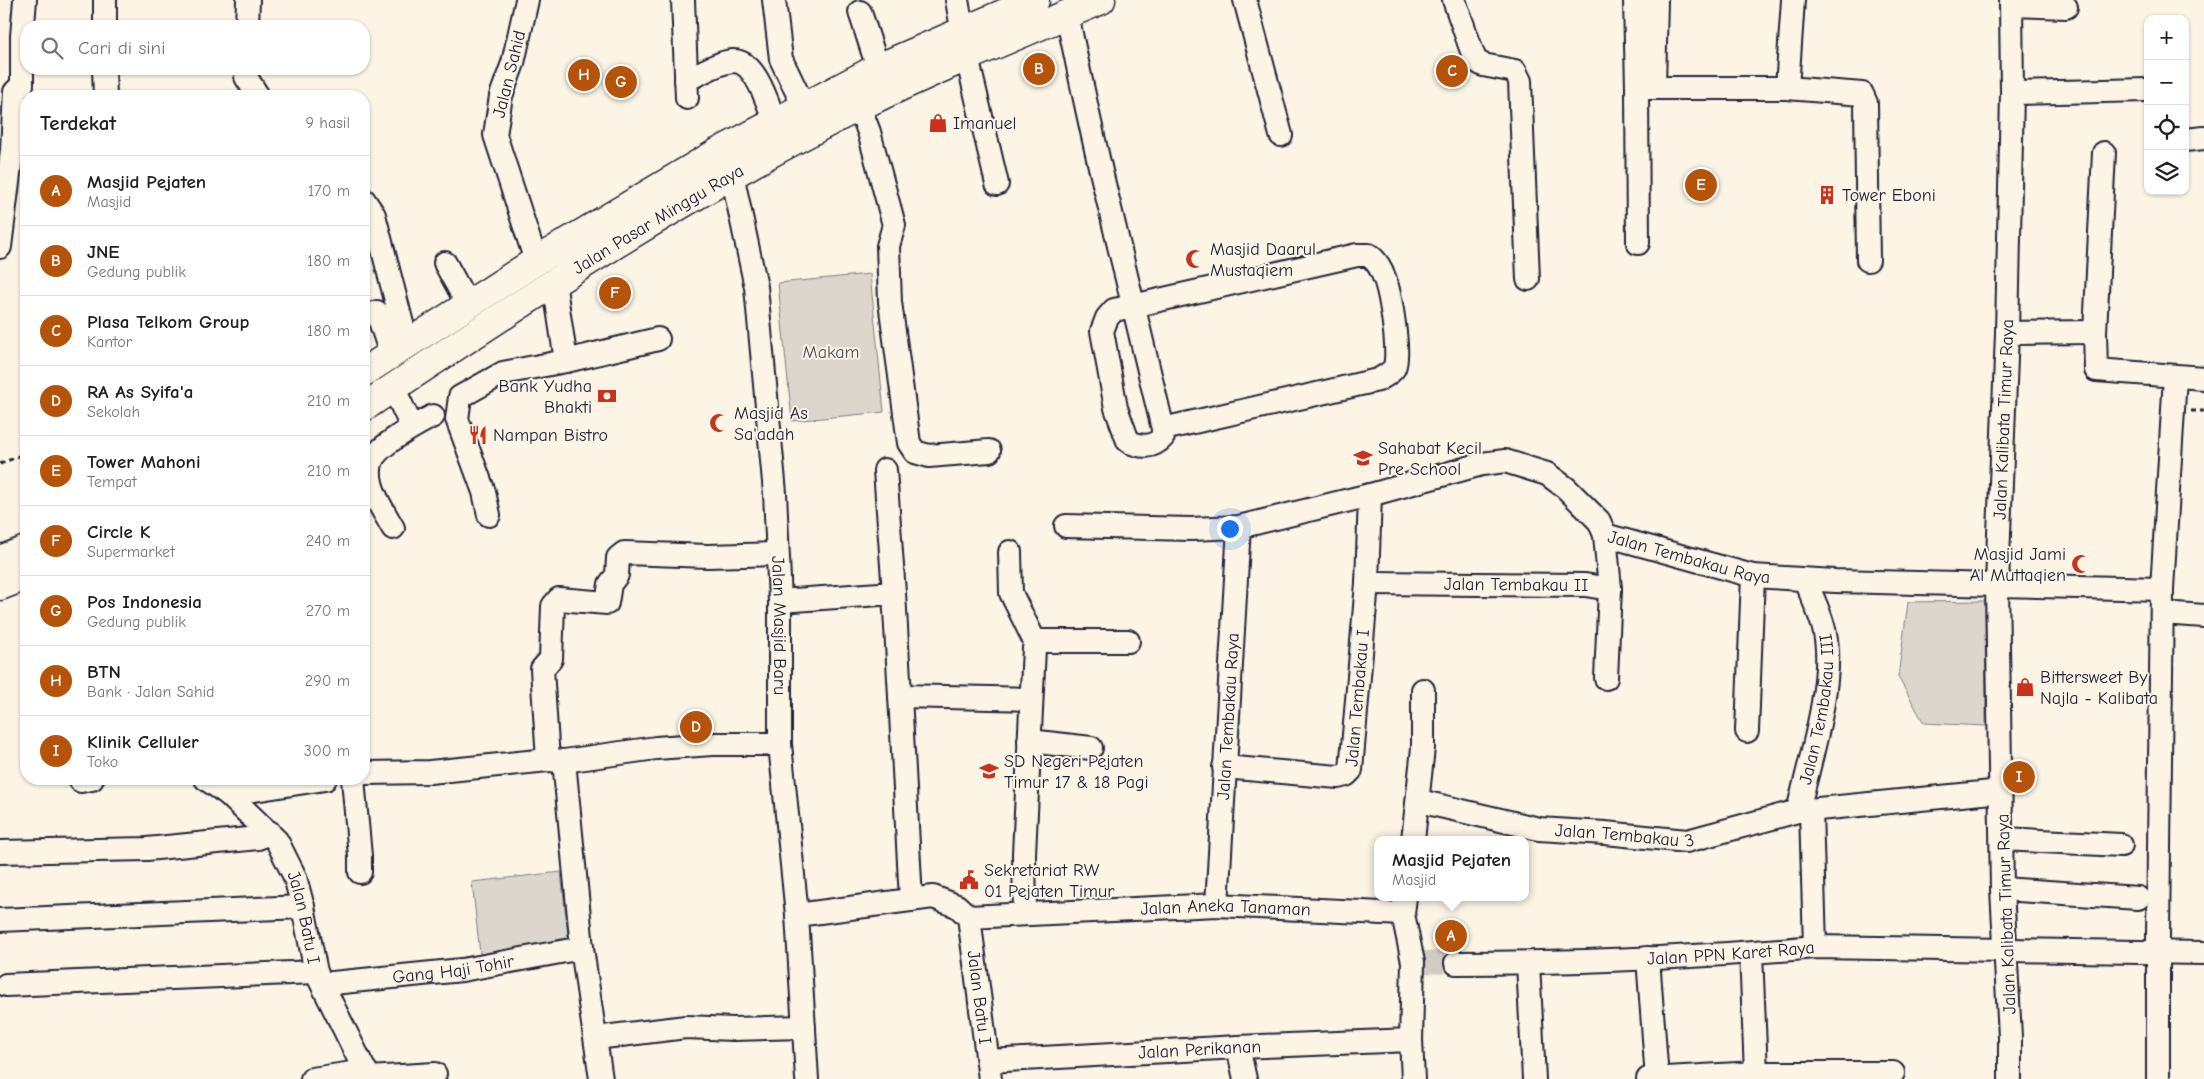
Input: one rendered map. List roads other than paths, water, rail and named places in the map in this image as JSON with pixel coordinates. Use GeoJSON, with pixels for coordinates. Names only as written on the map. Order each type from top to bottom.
{"type":"FeatureCollection","features":[{"type":"Feature","properties":{"kind":"main road","name":"Jalan Pasar Minggu Raya"},"geometry":{"type":"LineString","coordinates":[[370,363],[390,333],[456,285],[533,252],[717,153],[772,116],[802,103],[960,16],[1034,0]]}},
{"type":"Feature","properties":{"kind":"main road","name":"Jalan Pasar Minggu Raya"},"geometry":{"type":"LineString","coordinates":[[370,403],[554,282],[732,174],[859,106],[967,57],[1101,0]]}},
{"type":"Feature","properties":{"kind":"main road"},"geometry":{"type":"LineString","coordinates":[[0,560],[20,552]]}},
{"type":"Feature","properties":{"kind":"main road"},"geometry":{"type":"LineString","coordinates":[[0,586],[20,578]]}},
{"type":"Feature","properties":{"kind":"street"},"geometry":{"type":"LineString","coordinates":[[24,20],[26,0]]}},
{"type":"Feature","properties":{"kind":"street"},"geometry":{"type":"LineString","coordinates":[[105,20],[106,0]]}},
{"type":"Feature","properties":{"kind":"street"},"geometry":{"type":"LineString","coordinates":[[247,20],[248,0]]}},
{"type":"Feature","properties":{"kind":"street","name":"Jalan Sahid"},"geometry":{"type":"LineString","coordinates":[[527,0],[513,63],[501,96],[495,135],[533,252]]}},
{"type":"Feature","properties":{"kind":"street"},"geometry":{"type":"LineString","coordinates":[[683,0],[686,89],[735,61],[754,73],[772,116]]}},
{"type":"Feature","properties":{"kind":"street"},"geometry":{"type":"LineString","coordinates":[[774,0],[783,63],[802,103]]}},
{"type":"Feature","properties":{"kind":"street"},"geometry":{"type":"LineString","coordinates":[[1245,0],[1281,135]]}},
{"type":"Feature","properties":{"kind":"street"},"geometry":{"type":"LineString","coordinates":[[1454,0],[1475,60],[1483,65],[1515,71],[1520,81],[1528,279]]}},
{"type":"Feature","properties":{"kind":"street"},"geometry":{"type":"LineString","coordinates":[[1635,0],[1646,88]]}},
{"type":"Feature","properties":{"kind":"street"},"geometry":{"type":"LineString","coordinates":[[1638,243],[1646,88],[1656,0]]}},
{"type":"Feature","properties":{"kind":"street"},"geometry":{"type":"LineString","coordinates":[[1787,88],[1793,0]]}},
{"type":"Feature","properties":{"kind":"street"},"geometry":{"type":"LineString","coordinates":[[2011,2],[2066,7]]}},
{"type":"Feature","properties":{"kind":"street","name":"Jalan Kalibata Timur Raya"},"geometry":{"type":"LineString","coordinates":[[2010,1079],[2010,1037],[2002,889],[2002,792],[1998,701],[1997,584],[2008,333],[2012,94],[2011,2]]}},
{"type":"Feature","properties":{"kind":"street"},"geometry":{"type":"LineString","coordinates":[[1067,15],[1106,195],[1133,306],[1163,429],[1164,437],[1157,444],[1138,447],[1128,442],[1116,408],[1102,331],[1107,318],[1114,310],[1133,306],[1357,255],[1370,255],[1376,260],[1385,278],[1394,321],[1396,357],[1394,368],[1387,374],[1378,380],[1163,429]]}},
{"type":"Feature","properties":{"kind":"street"},"geometry":{"type":"LineString","coordinates":[[960,16],[967,57],[997,184]]}},
{"type":"Feature","properties":{"kind":"street"},"geometry":{"type":"LineString","coordinates":[[862,21],[876,62]]}},
{"type":"Feature","properties":{"kind":"street"},"geometry":{"type":"LineString","coordinates":[[0,247],[12,150],[15,92],[22,85],[22,75]]}},
{"type":"Feature","properties":{"kind":"street"},"geometry":{"type":"LineString","coordinates":[[104,75],[105,90]]}},
{"type":"Feature","properties":{"kind":"street"},"geometry":{"type":"LineString","coordinates":[[246,75],[254,90]]}},
{"type":"Feature","properties":{"kind":"street"},"geometry":{"type":"LineString","coordinates":[[1646,88],[1787,88],[1862,94],[1866,103],[1868,260]]}},
{"type":"Feature","properties":{"kind":"street"},"geometry":{"type":"LineString","coordinates":[[2012,94],[2144,90]]}},
{"type":"Feature","properties":{"kind":"street"},"geometry":{"type":"LineString","coordinates":[[859,106],[869,132],[894,225],[888,246],[890,302],[909,443],[915,452],[930,456],[988,451]]}},
{"type":"Feature","properties":{"kind":"street"},"geometry":{"type":"LineString","coordinates":[[2189,140],[2204,138]]}},
{"type":"Feature","properties":{"kind":"street"},"geometry":{"type":"LineString","coordinates":[[2104,153],[2095,332],[2096,370],[2204,378]]}},
{"type":"Feature","properties":{"kind":"street","name":"Jalan Masjid Baru"},"geometry":{"type":"LineString","coordinates":[[732,174],[756,287],[776,494],[780,601],[780,744],[797,915],[807,1079]]}},
{"type":"Feature","properties":{"kind":"street"},"geometry":{"type":"LineString","coordinates":[[370,210],[374,216],[392,288],[390,333]]}},
{"type":"Feature","properties":{"kind":"street"},"geometry":{"type":"LineString","coordinates":[[554,282],[566,361]]}},
{"type":"Feature","properties":{"kind":"street"},"geometry":{"type":"LineString","coordinates":[[2008,333],[2095,332]]}},
{"type":"Feature","properties":{"kind":"street"},"geometry":{"type":"LineString","coordinates":[[489,515],[484,492],[457,420],[460,397],[502,373],[566,361],[658,340]]}},
{"type":"Feature","properties":{"kind":"street"},"geometry":{"type":"LineString","coordinates":[[2158,1079],[2162,589],[2175,377]]}},
{"type":"Feature","properties":{"kind":"street"},"geometry":{"type":"LineString","coordinates":[[393,388],[412,427]]}},
{"type":"Feature","properties":{"kind":"street"},"geometry":{"type":"LineString","coordinates":[[370,456],[412,427],[433,416]]}},
{"type":"Feature","properties":{"kind":"street","name":"Jalan Tembakau Raya"},"geometry":{"type":"LineString","coordinates":[[1066,526],[1191,529],[1239,527],[1370,495],[1482,464],[1505,461],[1546,474],[1566,488],[1599,521],[1606,535],[1752,576],[1805,580],[2162,589]]}},
{"type":"Feature","properties":{"kind":"street"},"geometry":{"type":"LineString","coordinates":[[884,470],[894,593],[911,900]]}},
{"type":"Feature","properties":{"kind":"street"},"geometry":{"type":"LineString","coordinates":[[370,477],[380,504],[393,528]]}},
{"type":"Feature","properties":{"kind":"street","name":"Jalan Tembakau I"},"geometry":{"type":"LineString","coordinates":[[1224,767],[1338,777],[1346,775],[1351,770],[1367,583],[1370,495]]}},
{"type":"Feature","properties":{"kind":"street","name":"Jalan Tembakau Raya"},"geometry":{"type":"LineString","coordinates":[[1217,905],[1239,527]]}},
{"type":"Feature","properties":{"kind":"street","name":"Jalan Tembakau II"},"geometry":{"type":"LineString","coordinates":[[1367,583],[1585,585],[1610,589],[1606,535]]}},
{"type":"Feature","properties":{"kind":"street"},"geometry":{"type":"LineString","coordinates":[[1010,552],[1011,593],[1036,644]]}},
{"type":"Feature","properties":{"kind":"street"},"geometry":{"type":"LineString","coordinates":[[601,1079],[542,669],[551,659],[553,606],[559,599],[607,603],[610,584],[617,575],[618,558],[624,553],[708,556],[778,554]]}},
{"type":"Feature","properties":{"kind":"street"},"geometry":{"type":"LineString","coordinates":[[1747,731],[1752,576]]}},
{"type":"Feature","properties":{"kind":"street","name":"Jalan Tembakau III"},"geometry":{"type":"LineString","coordinates":[[1805,580],[1825,631],[1827,660],[1804,811],[1815,948]]}},
{"type":"Feature","properties":{"kind":"street"},"geometry":{"type":"LineString","coordinates":[[1606,678],[1610,589]]}},
{"type":"Feature","properties":{"kind":"street"},"geometry":{"type":"LineString","coordinates":[[780,601],[894,593]]}},
{"type":"Feature","properties":{"kind":"street"},"geometry":{"type":"LineString","coordinates":[[2162,613],[2204,616]]}},
{"type":"Feature","properties":{"kind":"street"},"geometry":{"type":"LineString","coordinates":[[1025,913],[1024,854],[1030,698],[1034,648],[1040,641],[1128,641]]}},
{"type":"Feature","properties":{"kind":"street"},"geometry":{"type":"LineString","coordinates":[[1414,836],[1419,801],[1423,748],[1423,690]]}},
{"type":"Feature","properties":{"kind":"street"},"geometry":{"type":"LineString","coordinates":[[900,696],[1030,698]]}},
{"type":"Feature","properties":{"kind":"street"},"geometry":{"type":"LineString","coordinates":[[1029,741],[1090,748]]}},
{"type":"Feature","properties":{"kind":"street"},"geometry":{"type":"LineString","coordinates":[[370,773],[430,772],[656,748],[712,744],[780,744]]}},
{"type":"Feature","properties":{"kind":"street","name":"Jalan Batu I"},"geometry":{"type":"LineString","coordinates":[[215,785],[228,794],[277,841],[295,877],[320,978],[368,1076]]}},
{"type":"Feature","properties":{"kind":"street"},"geometry":{"type":"LineString","coordinates":[[228,794],[286,785]]}},
{"type":"Feature","properties":{"kind":"street"},"geometry":{"type":"LineString","coordinates":[[354,785],[360,872]]}},
{"type":"Feature","properties":{"kind":"street","name":"Jalan Tembakau 3"},"geometry":{"type":"LineString","coordinates":[[1419,801],[1540,829],[1688,841],[1804,811],[2002,792]]}},
{"type":"Feature","properties":{"kind":"street"},"geometry":{"type":"LineString","coordinates":[[0,852],[147,849],[258,838],[269,832]]}},
{"type":"Feature","properties":{"kind":"street"},"geometry":{"type":"LineString","coordinates":[[2002,839],[2121,845]]}},
{"type":"Feature","properties":{"kind":"street"},"geometry":{"type":"LineString","coordinates":[[2002,889],[2138,898]]}},
{"type":"Feature","properties":{"kind":"street"},"geometry":{"type":"LineString","coordinates":[[797,915],[933,897],[946,900],[957,906],[969,917]]}},
{"type":"Feature","properties":{"kind":"street","name":"Jalan Aneka Tanaman"},"geometry":{"type":"LineString","coordinates":[[969,917],[1217,905],[1404,906],[1418,962],[1412,1040]]}},
{"type":"Feature","properties":{"kind":"street"},"geometry":{"type":"LineString","coordinates":[[0,920],[303,907]]}},
{"type":"Feature","properties":{"kind":"street","name":"Jalan Batu I"},"geometry":{"type":"LineString","coordinates":[[969,917],[989,1070]]}},
{"type":"Feature","properties":{"kind":"street","name":"Gang Haji Tohir"},"geometry":{"type":"LineString","coordinates":[[6,985],[320,978],[462,970],[582,948]]}},
{"type":"Feature","properties":{"kind":"street","name":"Jalan PPN Karet Raya"},"geometry":{"type":"LineString","coordinates":[[1456,962],[1528,963],[1751,953],[1815,948],[2204,953]]}},
{"type":"Feature","properties":{"kind":"street"},"geometry":{"type":"LineString","coordinates":[[1751,953],[1756,1073]]}},
{"type":"Feature","properties":{"kind":"street"},"geometry":{"type":"LineString","coordinates":[[1648,958],[1657,1079]]}},
{"type":"Feature","properties":{"kind":"street"},"geometry":{"type":"LineString","coordinates":[[1528,963],[1534,1079]]}},
{"type":"Feature","properties":{"kind":"street"},"geometry":{"type":"LineString","coordinates":[[596,1038],[686,1027],[733,1029],[804,1027]]}},
{"type":"Feature","properties":{"kind":"street"},"geometry":{"type":"LineString","coordinates":[[1412,1040],[1413,1079]]}},
{"type":"Feature","properties":{"kind":"street","name":"Jalan Perikanan"},"geometry":{"type":"LineString","coordinates":[[989,1070],[1238,1047],[1412,1040]]}},
{"type":"Feature","properties":{"kind":"street"},"geometry":{"type":"LineString","coordinates":[[1238,1047],[1245,1079]]}},
{"type":"Feature","properties":{"kind":"street"},"geometry":{"type":"LineString","coordinates":[[1648,1079],[1756,1073],[1794,1077],[1893,1073]]}},
{"type":"Feature","properties":{"kind":"street"},"geometry":{"type":"LineString","coordinates":[[312,1079],[435,1074]]}},
{"type":"Feature","properties":{"kind":"tunnel"},"geometry":{"type":"LineString","coordinates":[[1423,962],[1456,963]]}},
{"type":"Feature","properties":{"kind":"place","name":"JNE"},"geometry":{"type":"Point","coordinates":[1039,69]}},
{"type":"Feature","properties":{"kind":"place","name":"Plasa Telkom Group"},"geometry":{"type":"Point","coordinates":[1452,71]}},
{"type":"Feature","properties":{"kind":"place","name":"BTN"},"geometry":{"type":"Point","coordinates":[584,75]}},
{"type":"Feature","properties":{"kind":"place","name":"Pos Indonesia"},"geometry":{"type":"Point","coordinates":[621,82]}},
{"type":"Feature","properties":{"kind":"place","name":"Imanuel"},"geometry":{"type":"Point","coordinates":[938,123]}},
{"type":"Feature","properties":{"kind":"place","name":"Tower Mahoni"},"geometry":{"type":"Point","coordinates":[1701,185]}},
{"type":"Feature","properties":{"kind":"place","name":"Tower Eboni"},"geometry":{"type":"Point","coordinates":[1827,195]}},
{"type":"Feature","properties":{"kind":"place","name":"Masjid Daarul Mustaqiem"},"geometry":{"type":"Point","coordinates":[1195,259]}},
{"type":"Feature","properties":{"kind":"place","name":"Circle K"},"geometry":{"type":"Point","coordinates":[615,293]}},
{"type":"Feature","properties":{"kind":"place","name":"Bank Yudha Bhakti"},"geometry":{"type":"Point","coordinates":[607,396]}},
{"type":"Feature","properties":{"kind":"place","name":"Masjid As Sa'adah"},"geometry":{"type":"Point","coordinates":[719,423]}},
{"type":"Feature","properties":{"kind":"place","name":"Nampan Bistro"},"geometry":{"type":"Point","coordinates":[478,435]}},
{"type":"Feature","properties":{"kind":"place","name":"Sahabat Kecil Pre School"},"geometry":{"type":"Point","coordinates":[1363,458]}},
{"type":"Feature","properties":{"kind":"place","name":"Masjid Jami Al Muttaqien"},"geometry":{"type":"Point","coordinates":[2081,564]}},
{"type":"Feature","properties":{"kind":"place","name":"Bittersweet By Najla - Kalibata"},"geometry":{"type":"Point","coordinates":[2025,687]}},
{"type":"Feature","properties":{"kind":"place","name":"RA As Syifa'a"},"geometry":{"type":"Point","coordinates":[696,727]}},
{"type":"Feature","properties":{"kind":"place","name":"SD Negeri Pejaten Timur 17 & 18 Pagi"},"geometry":{"type":"Point","coordinates":[989,771]}},
{"type":"Feature","properties":{"kind":"place","name":"Klinik Celluler"},"geometry":{"type":"Point","coordinates":[2019,777]}},
{"type":"Feature","properties":{"kind":"place","name":"Sekretariat RW 01 Pejaten Timur"},"geometry":{"type":"Point","coordinates":[969,880]}},
{"type":"Feature","properties":{"kind":"place","name":"Masjid Pejaten"},"geometry":{"type":"Point","coordinates":[1451,936]}},
{"type":"Feature","properties":{"kind":"park label","name":"Makam"},"geometry":{"type":"Point","coordinates":[831,352]}}]}
